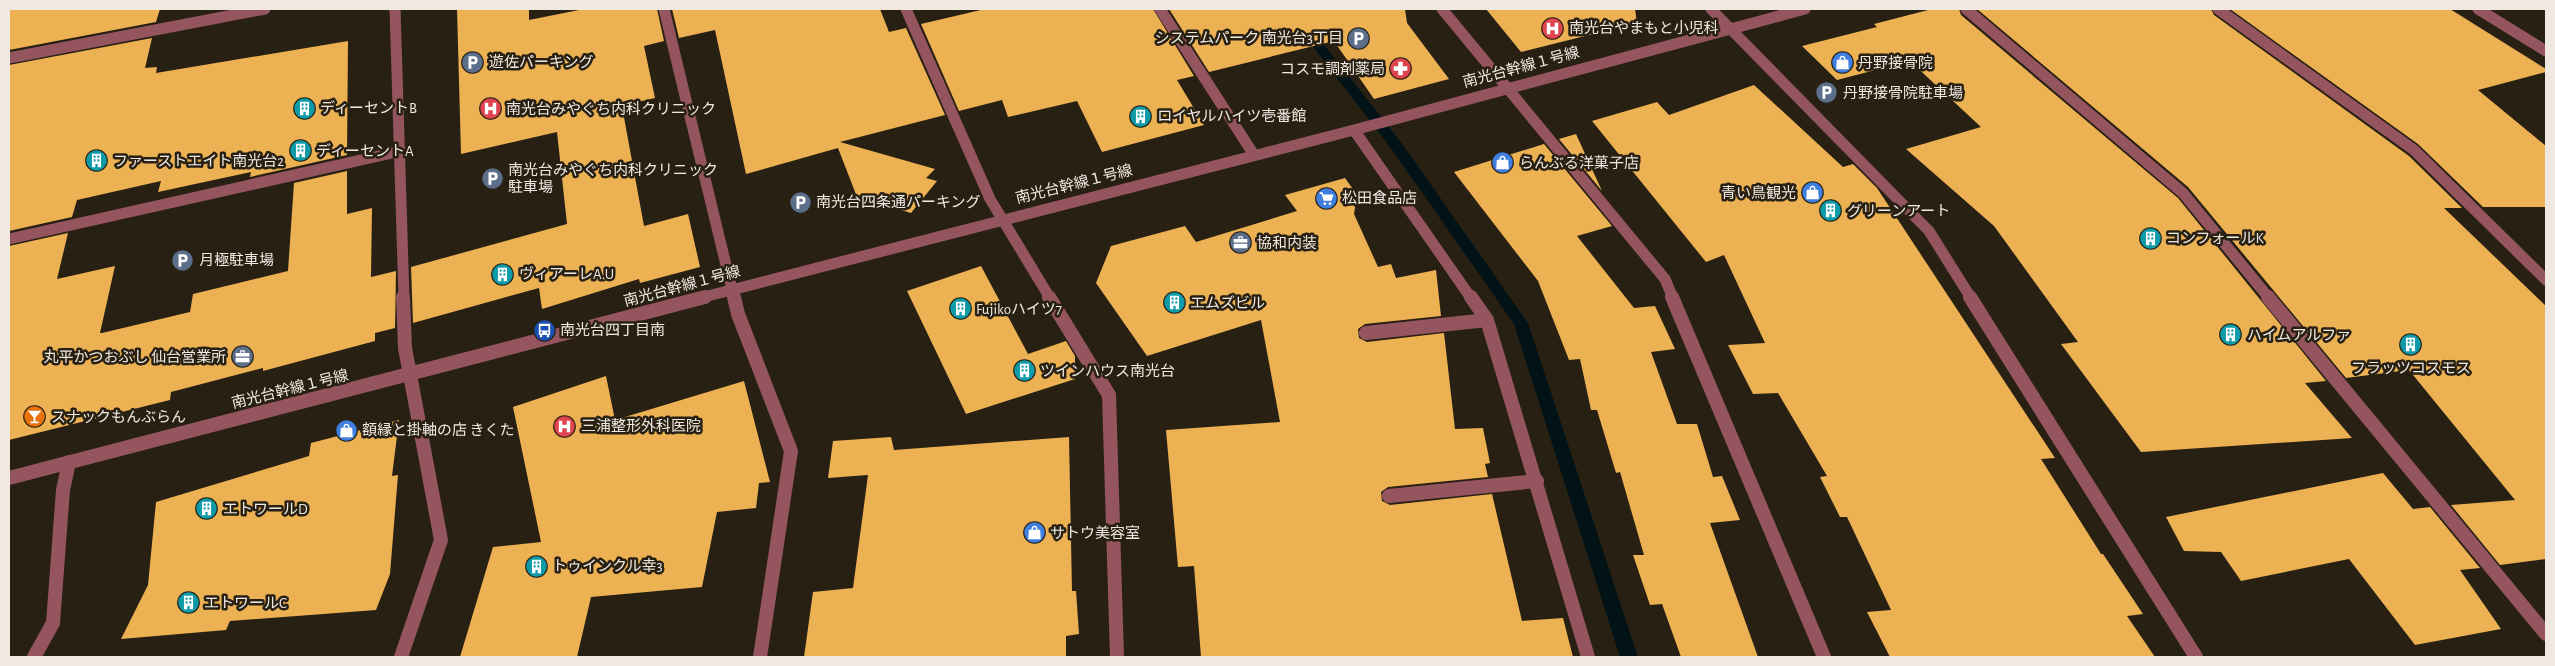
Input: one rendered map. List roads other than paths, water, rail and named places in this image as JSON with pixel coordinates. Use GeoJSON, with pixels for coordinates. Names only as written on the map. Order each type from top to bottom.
{"type":"FeatureCollection","features":[{"type":"Feature","properties":{"kind":"street"},"geometry":{"type":"LineString","coordinates":[[9,58],[264,9]]}},
{"type":"Feature","properties":{"kind":"street"},"geometry":{"type":"LineString","coordinates":[[395,9],[405,348],[412,374],[441,540],[401,657]]}},
{"type":"Feature","properties":{"kind":"street"},"geometry":{"type":"LineString","coordinates":[[664,9],[738,314],[791,451],[760,657]]}},
{"type":"Feature","properties":{"kind":"street"},"geometry":{"type":"LineString","coordinates":[[906,9],[990,199],[1109,395],[1117,657]]}},
{"type":"Feature","properties":{"kind":"street"},"geometry":{"type":"LineString","coordinates":[[1160,9],[1254,155]]}},
{"type":"Feature","properties":{"kind":"street"},"geometry":{"type":"LineString","coordinates":[[1442,9],[1665,279],[1824,657]]}},
{"type":"Feature","properties":{"kind":"street"},"geometry":{"type":"LineString","coordinates":[[1711,9],[1930,231],[2196,657]]}},
{"type":"Feature","properties":{"kind":"street","name":"南光台幹線１号線"},"geometry":{"type":"LineString","coordinates":[[9,478],[1002,219],[1390,120],[1507,87],[1805,9]]}},
{"type":"Feature","properties":{"kind":"street"},"geometry":{"type":"LineString","coordinates":[[1966,9],[2183,193],[2546,634]]}},
{"type":"Feature","properties":{"kind":"street"},"geometry":{"type":"LineString","coordinates":[[2218,9],[2414,150],[2546,280]]}},
{"type":"Feature","properties":{"kind":"street"},"geometry":{"type":"LineString","coordinates":[[2478,9],[2546,51]]}},
{"type":"Feature","properties":{"kind":"street"},"geometry":{"type":"LineString","coordinates":[[1359,128],[1486,320],[1537,481],[1588,657]]}},
{"type":"Feature","properties":{"kind":"street"},"geometry":{"type":"LineString","coordinates":[[9,239],[400,151]]}},
{"type":"Feature","properties":{"kind":"street"},"geometry":{"type":"LineString","coordinates":[[1366,333],[1486,320]]}},
{"type":"Feature","properties":{"kind":"street"},"geometry":{"type":"LineString","coordinates":[[34,657],[53,623],[63,490],[69,462]]}},
{"type":"Feature","properties":{"kind":"street"},"geometry":{"type":"LineString","coordinates":[[1389,496],[1537,481]]}},
{"type":"Feature","properties":{"kind":"waterway"},"geometry":{"type":"LineString","coordinates":[[1290,9],[1398,148],[1521,323],[1629,657]]}},
{"type":"Feature","properties":{"kind":"place","name":"南光台やまもと小児科"},"geometry":{"type":"Point","coordinates":[1553,28]}},
{"type":"Feature","properties":{"kind":"place","name":"システムパーク 南光台3丁目"},"geometry":{"type":"Point","coordinates":[1359,38]}},
{"type":"Feature","properties":{"kind":"place","name":"遊佐パーキング"},"geometry":{"type":"Point","coordinates":[473,62]}},
{"type":"Feature","properties":{"kind":"place","name":"丹野接骨院"},"geometry":{"type":"Point","coordinates":[1842,63]}},
{"type":"Feature","properties":{"kind":"place","name":"コスモ調剤薬局"},"geometry":{"type":"Point","coordinates":[1401,69]}},
{"type":"Feature","properties":{"kind":"place","name":"丹野接骨院駐車場"},"geometry":{"type":"Point","coordinates":[1827,93]}},
{"type":"Feature","properties":{"kind":"place","name":"ディーセントB"},"geometry":{"type":"Point","coordinates":[304,108]}},
{"type":"Feature","properties":{"kind":"place","name":"南光台みやぐち内科クリニック"},"geometry":{"type":"Point","coordinates":[490,109]}},
{"type":"Feature","properties":{"kind":"place","name":"ロイヤルハイツ壱番館"},"geometry":{"type":"Point","coordinates":[1141,116]}},
{"type":"Feature","properties":{"kind":"place","name":"ディーセントA"},"geometry":{"type":"Point","coordinates":[300,151]}},
{"type":"Feature","properties":{"kind":"place","name":"ファーストエイト南光台2"},"geometry":{"type":"Point","coordinates":[97,161]}},
{"type":"Feature","properties":{"kind":"place","name":"らんぶる洋菓子店"},"geometry":{"type":"Point","coordinates":[1503,163]}},
{"type":"Feature","properties":{"kind":"place","name":"南光台みやぐち内科クリニック 駐車場"},"geometry":{"type":"Point","coordinates":[492,179]}},
{"type":"Feature","properties":{"kind":"place","name":"青い鳥観光"},"geometry":{"type":"Point","coordinates":[1812,193]}},
{"type":"Feature","properties":{"kind":"place","name":"松田食品店"},"geometry":{"type":"Point","coordinates":[1326,198]}},
{"type":"Feature","properties":{"kind":"place","name":"南光台四条通パーキング"},"geometry":{"type":"Point","coordinates":[800,202]}},
{"type":"Feature","properties":{"kind":"place","name":"グリーンアート"},"geometry":{"type":"Point","coordinates":[1831,211]}},
{"type":"Feature","properties":{"kind":"place","name":"コンフォールK"},"geometry":{"type":"Point","coordinates":[2150,238]}},
{"type":"Feature","properties":{"kind":"place","name":"協和内装"},"geometry":{"type":"Point","coordinates":[1241,243]}},
{"type":"Feature","properties":{"kind":"place","name":"月極駐車場"},"geometry":{"type":"Point","coordinates":[183,260]}},
{"type":"Feature","properties":{"kind":"place","name":"ヴィアーレA.U"},"geometry":{"type":"Point","coordinates":[503,274]}},
{"type":"Feature","properties":{"kind":"place","name":"エムズビル"},"geometry":{"type":"Point","coordinates":[1174,303]}},
{"type":"Feature","properties":{"kind":"place","name":"Fujikoハイツ7"},"geometry":{"type":"Point","coordinates":[960,309]}},
{"type":"Feature","properties":{"kind":"place","name":"南光台四丁目南"},"geometry":{"type":"Point","coordinates":[544,330]}},
{"type":"Feature","properties":{"kind":"place","name":"ハイムアルファ"},"geometry":{"type":"Point","coordinates":[2231,335]}},
{"type":"Feature","properties":{"kind":"place","name":"フラッツコスモス"},"geometry":{"type":"Point","coordinates":[2411,345]}},
{"type":"Feature","properties":{"kind":"place","name":"丸平かつおぶし 仙台営業所"},"geometry":{"type":"Point","coordinates":[242,357]}},
{"type":"Feature","properties":{"kind":"place","name":"ツインハウス南光台"},"geometry":{"type":"Point","coordinates":[1024,371]}},
{"type":"Feature","properties":{"kind":"place","name":"スナックもんぶらん"},"geometry":{"type":"Point","coordinates":[35,417]}},
{"type":"Feature","properties":{"kind":"place","name":"三浦整形外科医院"},"geometry":{"type":"Point","coordinates":[565,426]}},
{"type":"Feature","properties":{"kind":"place","name":"額縁と掛軸の店 きくた"},"geometry":{"type":"Point","coordinates":[346,430]}},
{"type":"Feature","properties":{"kind":"place","name":"エトワールD"},"geometry":{"type":"Point","coordinates":[207,509]}},
{"type":"Feature","properties":{"kind":"place","name":"サトウ美容室"},"geometry":{"type":"Point","coordinates":[1034,533]}},
{"type":"Feature","properties":{"kind":"place","name":"トゥインクル幸3"},"geometry":{"type":"Point","coordinates":[536,566]}},
{"type":"Feature","properties":{"kind":"place","name":"エトワールC"},"geometry":{"type":"Point","coordinates":[188,603]}}]}
